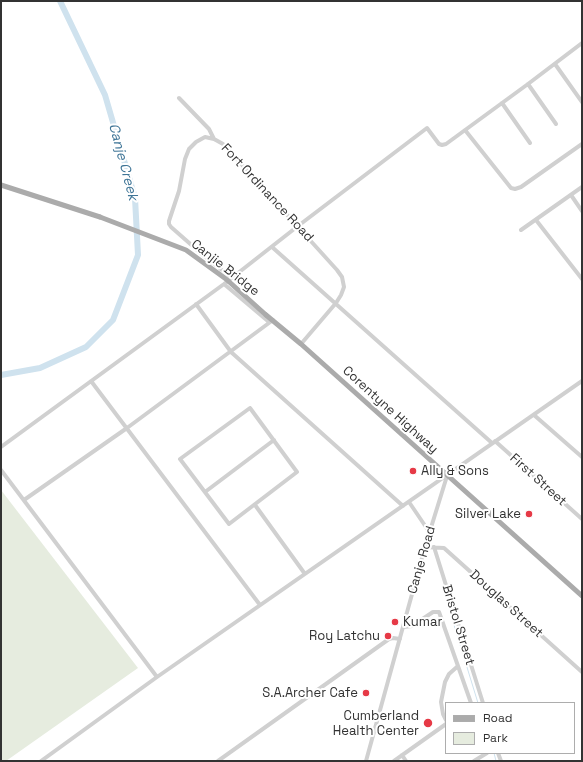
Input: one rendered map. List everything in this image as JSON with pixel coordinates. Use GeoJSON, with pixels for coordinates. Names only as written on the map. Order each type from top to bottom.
{"type":"FeatureCollection","features":[{"type":"Feature","properties":{"kind":"main road","name":"Canjie Bridge"},"geometry":{"type":"LineString","coordinates":[[1,185],[100,217],[186,250],[226,279],[271,321]]}},
{"type":"Feature","properties":{"kind":"main road","name":"Corentyne Highway"},"geometry":{"type":"LineString","coordinates":[[271,321],[301,344],[582,596]]}},
{"type":"Feature","properties":{"kind":"street"},"geometry":{"type":"LineString","coordinates":[[1,447],[224,284],[427,128],[439,144],[442,145],[448,142],[502,104],[582,43]]}},
{"type":"Feature","properties":{"kind":"street"},"geometry":{"type":"LineString","coordinates":[[555,64],[582,102]]}},
{"type":"Feature","properties":{"kind":"street"},"geometry":{"type":"LineString","coordinates":[[528,84],[556,124]]}},
{"type":"Feature","properties":{"kind":"street"},"geometry":{"type":"LineString","coordinates":[[179,98],[209,129],[214,139]]}},
{"type":"Feature","properties":{"kind":"street"},"geometry":{"type":"LineString","coordinates":[[502,104],[530,143]]}},
{"type":"Feature","properties":{"kind":"street"},"geometry":{"type":"LineString","coordinates":[[465,130],[511,188],[515,190],[582,144]]}},
{"type":"Feature","properties":{"kind":"street","name":"Fort Ordinance Road"},"geometry":{"type":"LineString","coordinates":[[232,278],[170,227],[169,224],[179,191],[185,158],[189,150],[196,142],[206,137],[223,144],[298,226],[342,277],[344,287],[341,295],[301,344]]}},
{"type":"Feature","properties":{"kind":"street"},"geometry":{"type":"LineString","coordinates":[[521,230],[582,187]]}},
{"type":"Feature","properties":{"kind":"street"},"geometry":{"type":"LineString","coordinates":[[570,195],[582,211]]}},
{"type":"Feature","properties":{"kind":"street"},"geometry":{"type":"LineString","coordinates":[[536,220],[580,273],[582,279]]}},
{"type":"Feature","properties":{"kind":"street","name":"First Street"},"geometry":{"type":"LineString","coordinates":[[272,247],[582,520]]}},
{"type":"Feature","properties":{"kind":"street"},"geometry":{"type":"LineString","coordinates":[[24,500],[127,428],[271,321],[224,284]]}},
{"type":"Feature","properties":{"kind":"street"},"geometry":{"type":"LineString","coordinates":[[196,304],[231,352],[403,506]]}},
{"type":"Feature","properties":{"kind":"street"},"geometry":{"type":"LineString","coordinates":[[91,381],[260,605]]}},
{"type":"Feature","properties":{"kind":"street"},"geometry":{"type":"LineString","coordinates":[[41,761],[157,677],[582,381]]}},
{"type":"Feature","properties":{"kind":"street"},"geometry":{"type":"LineString","coordinates":[[250,408],[274,440],[297,472],[229,524],[180,460],[250,408]]}},
{"type":"Feature","properties":{"kind":"street"},"geometry":{"type":"LineString","coordinates":[[534,415],[582,457]]}},
{"type":"Feature","properties":{"kind":"street"},"geometry":{"type":"LineString","coordinates":[[205,492],[274,440]]}},
{"type":"Feature","properties":{"kind":"street"},"geometry":{"type":"LineString","coordinates":[[1,470],[157,677]]}},
{"type":"Feature","properties":{"kind":"street","name":"Canje Road"},"geometry":{"type":"LineString","coordinates":[[366,761],[425,547],[447,476]]}},
{"type":"Feature","properties":{"kind":"street"},"geometry":{"type":"LineString","coordinates":[[409,502],[430,533]]}},
{"type":"Feature","properties":{"kind":"street"},"geometry":{"type":"LineString","coordinates":[[255,505],[305,574]]}},
{"type":"Feature","properties":{"kind":"street","name":"Douglas Street"},"geometry":{"type":"LineString","coordinates":[[425,547],[444,548],[582,672]]}},
{"type":"Feature","properties":{"kind":"street","name":"Bristol Street"},"geometry":{"type":"LineString","coordinates":[[434,547],[482,701]]}},
{"type":"Feature","properties":{"kind":"street"},"geometry":{"type":"LineString","coordinates":[[403,627],[412,626],[433,612],[439,612],[471,702]]}},
{"type":"Feature","properties":{"kind":"street"},"geometry":{"type":"LineString","coordinates":[[218,761],[389,639],[400,638]]}},
{"type":"Feature","properties":{"kind":"street"},"geometry":{"type":"LineString","coordinates":[[445,718],[441,702],[442,692],[449,674],[458,666]]}},
{"type":"Feature","properties":{"kind":"street"},"geometry":{"type":"LineString","coordinates":[[394,761],[445,725]]}},
{"type":"Feature","properties":{"kind":"street"},"geometry":{"type":"LineString","coordinates":[[474,761],[486,754]]}},
{"type":"Feature","properties":{"kind":"street"},"geometry":{"type":"LineString","coordinates":[[402,755],[406,761]]}},
{"type":"Feature","properties":{"kind":"green space"},"geometry":{"type":"Polygon","coordinates":[[[1,490],[138,668],[6,761],[1,761],[1,490]]]}},
{"type":"Feature","properties":{"kind":"waterway","name":"Canje Creek"},"geometry":{"type":"LineString","coordinates":[[1,375],[40,368],[86,347],[113,320],[138,255],[135,198],[105,95],[60,1]]}},
{"type":"Feature","properties":{"kind":"waterway"},"geometry":{"type":"LineString","coordinates":[[450,612],[478,702]]}},
{"type":"Feature","properties":{"kind":"waterway"},"geometry":{"type":"LineString","coordinates":[[494,754],[496,761]]}},
{"type":"Feature","properties":{"kind":"place","name":"Ally & Sons"},"geometry":{"type":"Point","coordinates":[413,471]}},
{"type":"Feature","properties":{"kind":"place","name":"Silver Lake"},"geometry":{"type":"Point","coordinates":[529,514]}},
{"type":"Feature","properties":{"kind":"place","name":"Kumar"},"geometry":{"type":"Point","coordinates":[395,622]}},
{"type":"Feature","properties":{"kind":"place","name":"Roy Latchu"},"geometry":{"type":"Point","coordinates":[388,636]}},
{"type":"Feature","properties":{"kind":"place","name":"S.A.Archer Cafe"},"geometry":{"type":"Point","coordinates":[366,693]}},
{"type":"Feature","properties":{"kind":"place","name":"Cumberland Health Center"},"geometry":{"type":"Point","coordinates":[428,723]}}]}
